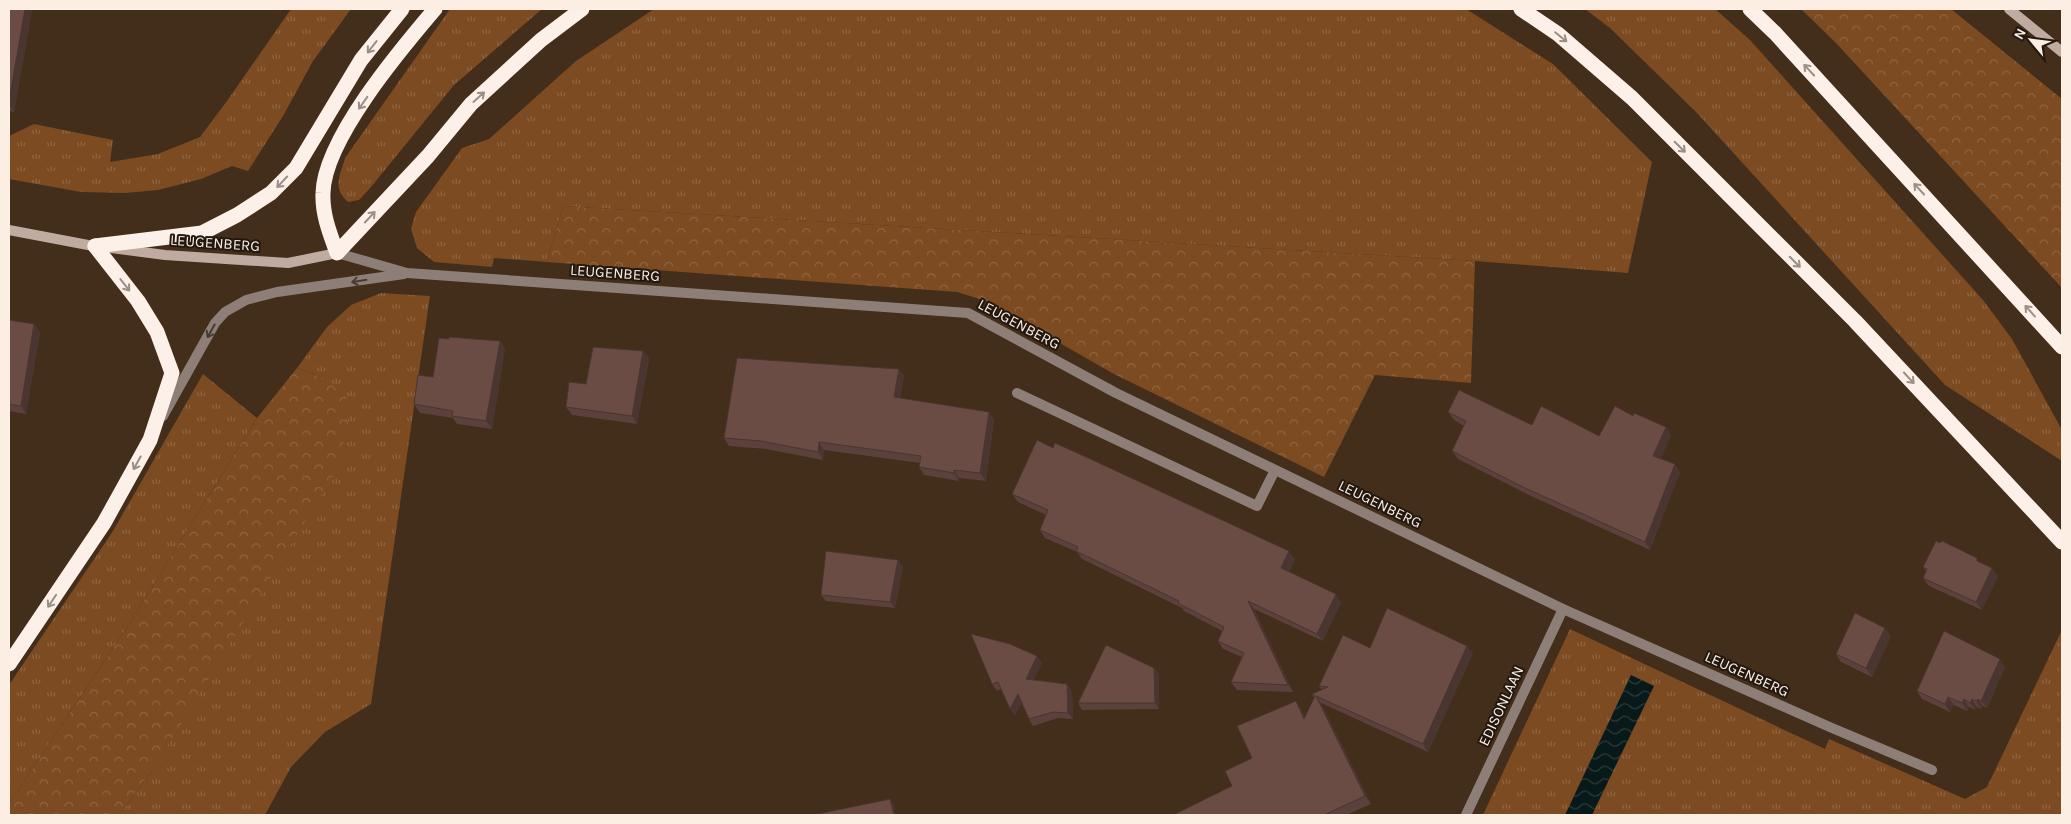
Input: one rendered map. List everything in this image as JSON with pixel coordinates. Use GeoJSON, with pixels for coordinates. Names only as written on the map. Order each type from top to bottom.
{"type":"FeatureCollection","features":[{"type":"Feature","properties":{"kind":"highway"},"geometry":{"type":"LineString","coordinates":[[95,246],[202,233],[271,193],[296,168],[361,60],[402,9]]}},
{"type":"Feature","properties":{"kind":"highway"},"geometry":{"type":"LineString","coordinates":[[435,9],[379,80],[345,130],[330,159],[324,176],[323,194],[327,228],[337,253],[428,156],[471,104],[541,40],[582,9]]}},
{"type":"Feature","properties":{"kind":"highway"},"geometry":{"type":"LineString","coordinates":[[1521,9],[1558,34],[1639,105],[1855,322],[2062,542]]}},
{"type":"Feature","properties":{"kind":"highway"},"geometry":{"type":"LineString","coordinates":[[1750,9],[1775,33],[1946,218],[2062,347]]}},
{"type":"Feature","properties":{"kind":"highway"},"geometry":{"type":"LineString","coordinates":[[9,664],[104,523],[150,440],[172,373],[157,332],[138,301],[95,246]]}},
{"type":"Feature","properties":{"kind":"main road"},"geometry":{"type":"LineString","coordinates":[[2009,9],[2062,52]]}},
{"type":"Feature","properties":{"kind":"main road","name":"LEUGENBERG"},"geometry":{"type":"LineString","coordinates":[[9,230],[95,246],[165,255],[288,263],[337,253]]}},
{"type":"Feature","properties":{"kind":"street","name":"LEUGENBERG"},"geometry":{"type":"LineString","coordinates":[[337,253],[407,274],[968,313],[1116,393],[1563,609],[1932,770]]}},
{"type":"Feature","properties":{"kind":"street"},"geometry":{"type":"LineString","coordinates":[[150,440],[216,323],[226,312],[246,300],[277,292],[407,274]]}},
{"type":"Feature","properties":{"kind":"street"},"geometry":{"type":"LineString","coordinates":[[1017,394],[1257,506],[1275,470]]}},
{"type":"Feature","properties":{"kind":"street","name":"EDISONLAAN"},"geometry":{"type":"LineString","coordinates":[[1466,815],[1563,609]]}},
{"type":"Feature","properties":{"kind":"green space"},"geometry":{"type":"Polygon","coordinates":[[[291,9],[351,9],[313,61],[283,116],[248,171],[232,166],[201,179],[158,190],[125,193],[81,192],[9,179],[9,136],[34,124],[113,140],[110,162],[158,154],[200,137],[291,9]]]}},
{"type":"Feature","properties":{"kind":"green space"},"geometry":{"type":"Polygon","coordinates":[[[450,9],[542,9],[454,85],[371,187],[359,200],[348,202],[340,192],[339,187],[345,158],[450,9]]]}},
{"type":"Feature","properties":{"kind":"green space"},"geometry":{"type":"Polygon","coordinates":[[[654,9],[1466,9],[1553,64],[1652,162],[1628,273],[1475,261],[563,206],[547,262],[494,258],[492,267],[434,262],[417,248],[411,229],[416,212],[462,148],[489,139],[576,61],[654,9]]]}},
{"type":"Feature","properties":{"kind":"green space"},"geometry":{"type":"Polygon","coordinates":[[[1585,9],[1715,9],[1750,40],[1983,300],[2012,339],[2062,430],[2062,461],[1945,385],[1696,112],[1610,28],[1585,9]]]}},
{"type":"Feature","properties":{"kind":"green space"},"geometry":{"type":"Polygon","coordinates":[[[1801,9],[1951,9],[2062,99],[2062,288],[1836,43],[1801,9]]]}},
{"type":"Feature","properties":{"kind":"green space"},"geometry":{"type":"Polygon","coordinates":[[[563,206],[1475,261],[1471,383],[1375,375],[1324,477],[1114,374],[986,301],[957,292],[547,262],[563,206]]]}},
{"type":"Feature","properties":{"kind":"green space"},"geometry":{"type":"Polygon","coordinates":[[[381,293],[430,296],[371,704],[325,732],[291,767],[265,815],[119,815],[154,768],[324,378],[297,368],[327,327],[351,305],[381,293]]]}},
{"type":"Feature","properties":{"kind":"green space"},"geometry":{"type":"Polygon","coordinates":[[[297,368],[324,378],[346,397],[348,423],[339,466],[154,768],[119,815],[9,815],[9,804],[131,621],[257,418],[297,368]]]}},
{"type":"Feature","properties":{"kind":"green space"},"geometry":{"type":"Polygon","coordinates":[[[203,374],[257,418],[131,621],[9,804],[9,685],[113,531],[203,374]]]}},
{"type":"Feature","properties":{"kind":"green space"},"geometry":{"type":"Polygon","coordinates":[[[1570,629],[1825,749],[1829,739],[1965,799],[1987,787],[2062,630],[2062,815],[1483,815],[1570,629]]]}},
{"type":"Feature","properties":{"kind":"water"},"geometry":{"type":"Polygon","coordinates":[[[1631,675],[1654,686],[1592,815],[1565,815],[1631,675]]]}},
{"type":"Feature","properties":{"kind":"building"},"geometry":{"type":"Polygon","coordinates":[[[9,9],[25,9],[9,101],[9,9]]]}},
{"type":"Feature","properties":{"kind":"building"},"geometry":{"type":"Polygon","coordinates":[[[9,320],[34,324],[21,406],[9,404],[9,320]]]}},
{"type":"Feature","properties":{"kind":"building"},"geometry":{"type":"Polygon","coordinates":[[[449,337],[500,341],[486,421],[452,416],[453,411],[414,404],[418,375],[433,377],[439,338],[449,339],[449,337]]]}},
{"type":"Feature","properties":{"kind":"building"},"geometry":{"type":"Polygon","coordinates":[[[593,347],[643,351],[632,416],[566,407],[569,382],[586,384],[593,347]]]}},
{"type":"Feature","properties":{"kind":"building"},"geometry":{"type":"Polygon","coordinates":[[[737,358],[899,369],[894,397],[989,412],[980,473],[954,470],[954,473],[919,467],[921,456],[819,442],[818,452],[761,441],[724,438],[737,358]]]}},
{"type":"Feature","properties":{"kind":"building"},"geometry":{"type":"Polygon","coordinates":[[[1459,390],[1532,425],[1541,406],[1599,436],[1615,406],[1633,416],[1634,413],[1666,427],[1653,456],[1675,464],[1645,542],[1525,488],[1452,451],[1466,421],[1448,412],[1459,390]]]}},
{"type":"Feature","properties":{"kind":"building"},"geometry":{"type":"Polygon","coordinates":[[[1037,440],[1053,448],[1055,443],[1289,551],[1281,568],[1336,594],[1317,634],[1248,601],[1288,685],[1231,682],[1244,653],[1218,641],[1224,627],[1178,603],[1179,601],[1076,551],[1078,547],[1040,530],[1048,510],[1012,494],[1037,440]]]}},
{"type":"Feature","properties":{"kind":"building"},"geometry":{"type":"Polygon","coordinates":[[[1936,541],[1940,543],[1942,541],[1977,558],[1977,561],[1992,568],[1976,602],[1923,578],[1927,569],[1923,567],[1936,541]]]}},
{"type":"Feature","properties":{"kind":"building"},"geometry":{"type":"Polygon","coordinates":[[[826,551],[898,560],[890,602],[821,595],[826,551]]]}},
{"type":"Feature","properties":{"kind":"building"},"geometry":{"type":"Polygon","coordinates":[[[1387,608],[1467,646],[1423,744],[1316,696],[1365,796],[1324,815],[1173,815],[1232,786],[1225,771],[1252,758],[1237,726],[1296,701],[1304,719],[1315,696],[1312,694],[1328,687],[1319,686],[1343,635],[1370,648],[1387,608]]]}},
{"type":"Feature","properties":{"kind":"building"},"geometry":{"type":"Polygon","coordinates":[[[1855,613],[1885,628],[1866,668],[1836,654],[1855,613]]]}},
{"type":"Feature","properties":{"kind":"building"},"geometry":{"type":"Polygon","coordinates":[[[1944,631],[2000,659],[1981,701],[1972,699],[1970,703],[1964,699],[1962,703],[1948,697],[1945,704],[1917,691],[1944,631]]]}},
{"type":"Feature","properties":{"kind":"building"},"geometry":{"type":"Polygon","coordinates":[[[971,634],[1010,644],[1037,656],[1026,679],[1067,684],[1068,713],[1053,712],[1029,719],[1018,694],[1010,709],[998,682],[992,684],[971,634]]]}},
{"type":"Feature","properties":{"kind":"building"},"geometry":{"type":"Polygon","coordinates":[[[1106,645],[1154,668],[1155,703],[1078,703],[1106,645]]]}},
{"type":"Feature","properties":{"kind":"building"},"geometry":{"type":"Polygon","coordinates":[[[890,799],[894,815],[813,815],[890,799]]]}}]}
